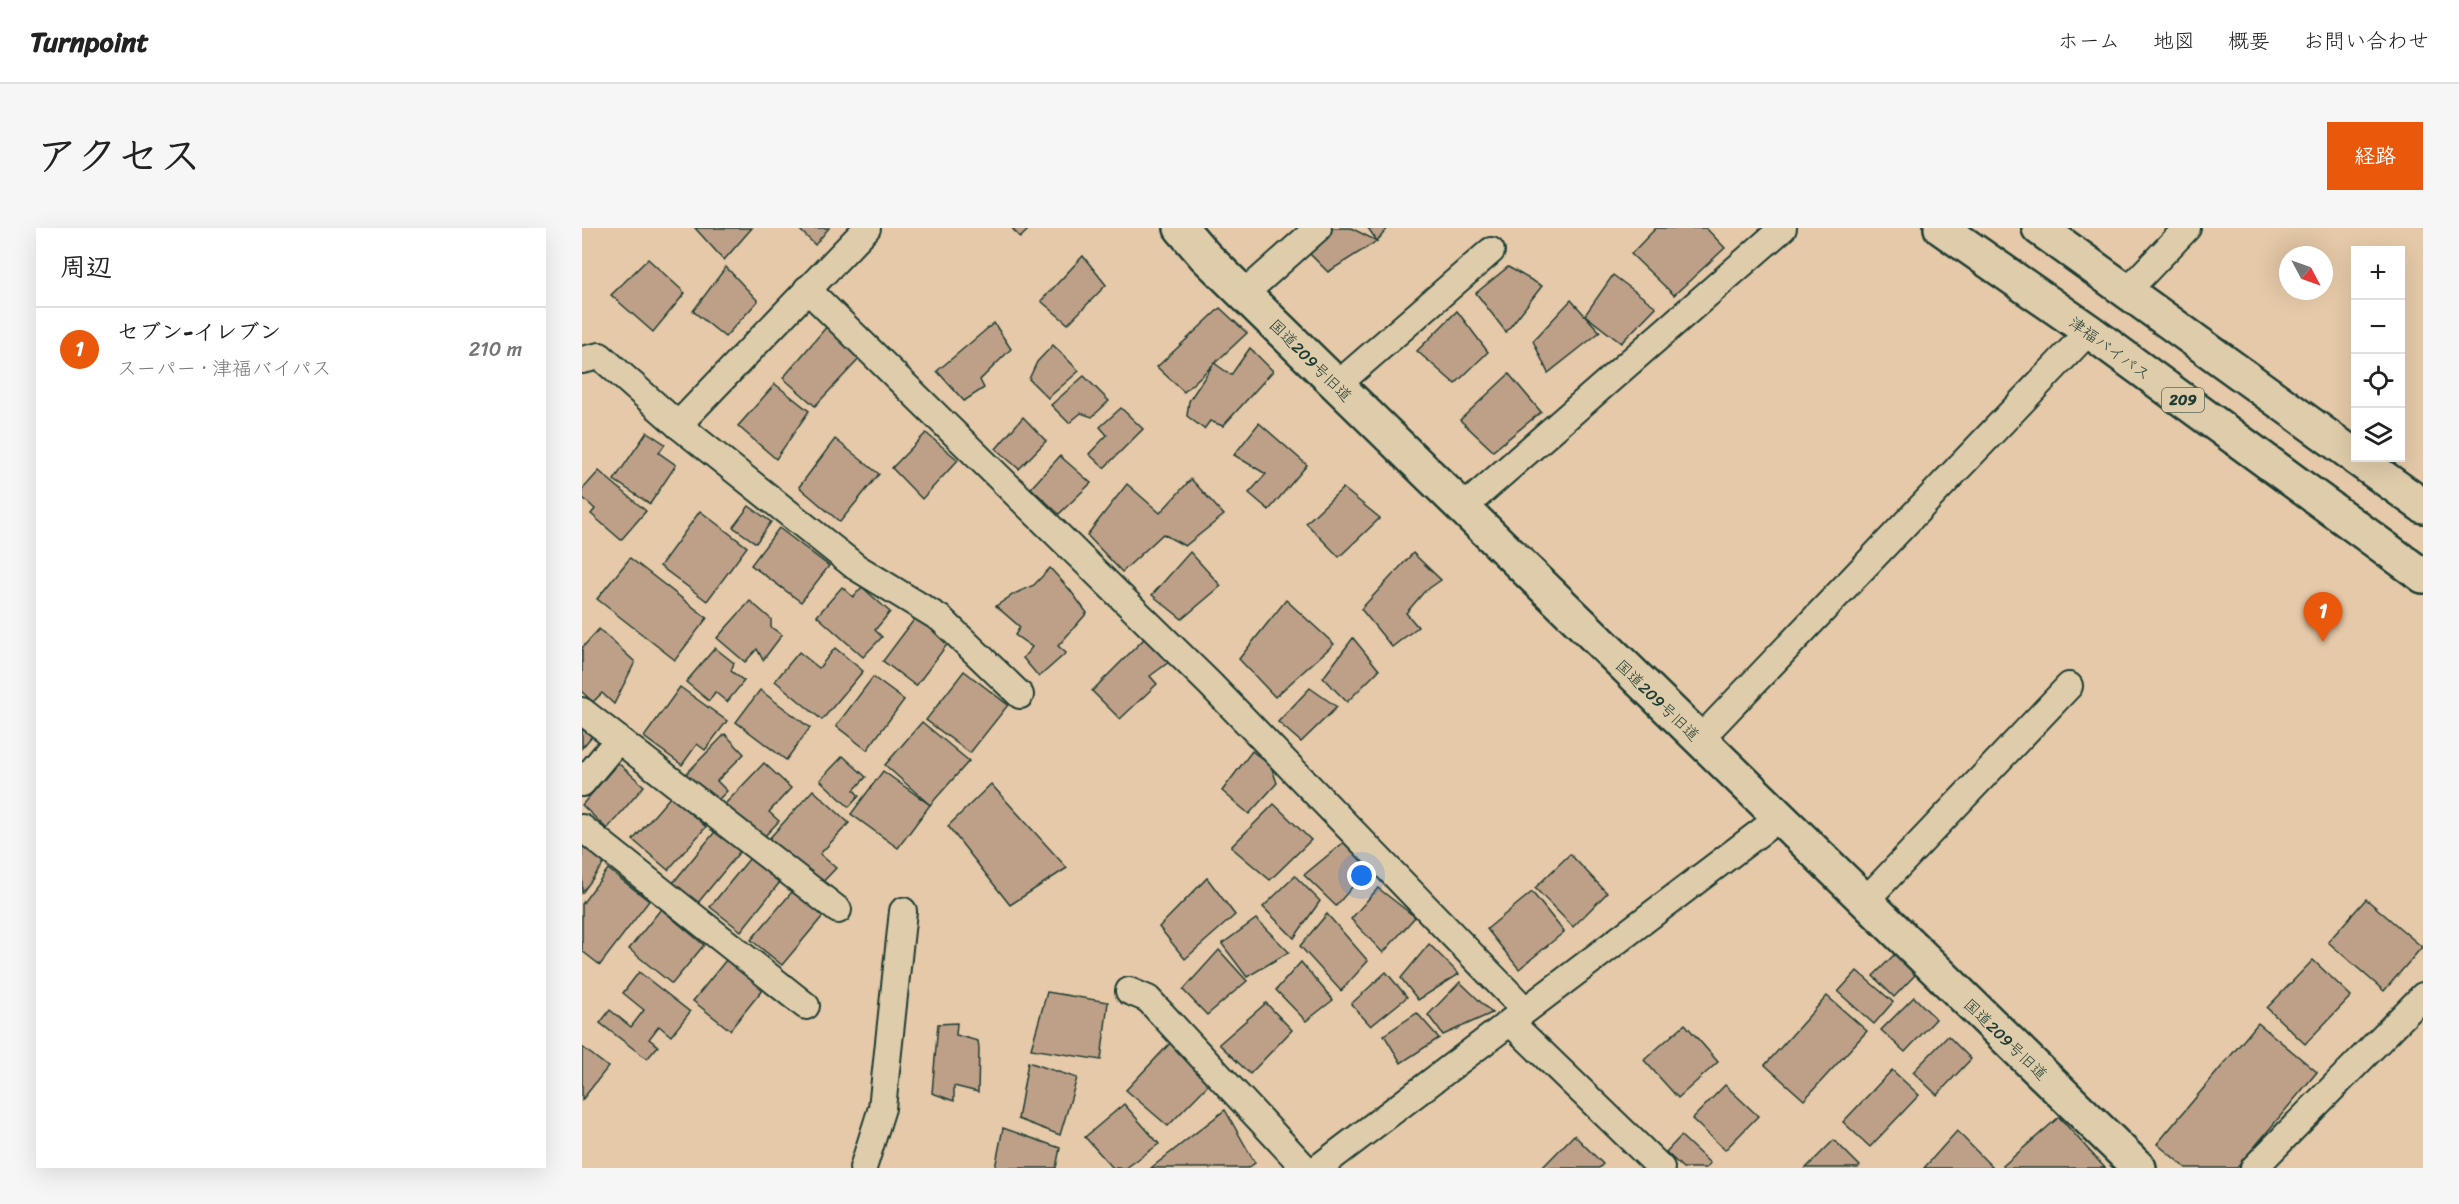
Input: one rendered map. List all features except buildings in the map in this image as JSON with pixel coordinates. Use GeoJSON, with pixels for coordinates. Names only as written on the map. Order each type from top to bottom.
{"type":"FeatureCollection","features":[{"type":"Feature","properties":{"kind":"main road","name":"国道209号旧道"},"geometry":{"type":"LineString","coordinates":[[1181,228],[1205,256],[1336,385],[2139,1168]]}},
{"type":"Feature","properties":{"kind":"main road","name":"津福バイパス"},"geometry":{"type":"LineString","coordinates":[[1941,228],[2089,331],[2423,576]]}},
{"type":"Feature","properties":{"kind":"main road"},"geometry":{"type":"LineString","coordinates":[[2039,228],[2351,453]]}},
{"type":"Feature","properties":{"kind":"main road"},"geometry":{"type":"LineString","coordinates":[[2363,462],[2423,506]]}},
{"type":"Feature","properties":{"kind":"street"},"geometry":{"type":"LineString","coordinates":[[678,425],[867,228]]}},
{"type":"Feature","properties":{"kind":"street"},"geometry":{"type":"LineString","coordinates":[[1244,294],[1318,228]]}},
{"type":"Feature","properties":{"kind":"street"},"geometry":{"type":"LineString","coordinates":[[1463,508],[1783,228]]}},
{"type":"Feature","properties":{"kind":"street"},"geometry":{"type":"LineString","coordinates":[[2127,291],[2187,228]]}},
{"type":"Feature","properties":{"kind":"street"},"geometry":{"type":"LineString","coordinates":[[1336,385],[1491,250]]}},
{"type":"Feature","properties":{"kind":"street"},"geometry":{"type":"LineString","coordinates":[[807,289],[1210,684],[1661,1168]]}},
{"type":"Feature","properties":{"kind":"street"},"geometry":{"type":"LineString","coordinates":[[1699,740],[2089,331]]}},
{"type":"Feature","properties":{"kind":"street"},"geometry":{"type":"LineString","coordinates":[[582,360],[600,356],[678,425],[856,567],[941,619],[1020,695]]}},
{"type":"Feature","properties":{"kind":"street"},"geometry":{"type":"LineString","coordinates":[[1865,901],[2069,686]]}},
{"type":"Feature","properties":{"kind":"street"},"geometry":{"type":"LineString","coordinates":[[582,711],[838,910]]}},
{"type":"Feature","properties":{"kind":"street"},"geometry":{"type":"LineString","coordinates":[[582,783],[618,740]]}},
{"type":"Feature","properties":{"kind":"street"},"geometry":{"type":"LineString","coordinates":[[1318,1168],[1779,818]]}},
{"type":"Feature","properties":{"kind":"street"},"geometry":{"type":"LineString","coordinates":[[582,828],[806,1006]]}},
{"type":"Feature","properties":{"kind":"street"},"geometry":{"type":"LineString","coordinates":[[863,1168],[882,1108],[903,911]]}},
{"type":"Feature","properties":{"kind":"street"},"geometry":{"type":"LineString","coordinates":[[1129,991],[1148,999],[1305,1168]]}},
{"type":"Feature","properties":{"kind":"street"},"geometry":{"type":"LineString","coordinates":[[2254,1168],[2423,996]]}},
{"type":"Feature","properties":{"kind":"place","name":"セブン-イレブン"},"geometry":{"type":"Point","coordinates":[2323,642]}}]}
